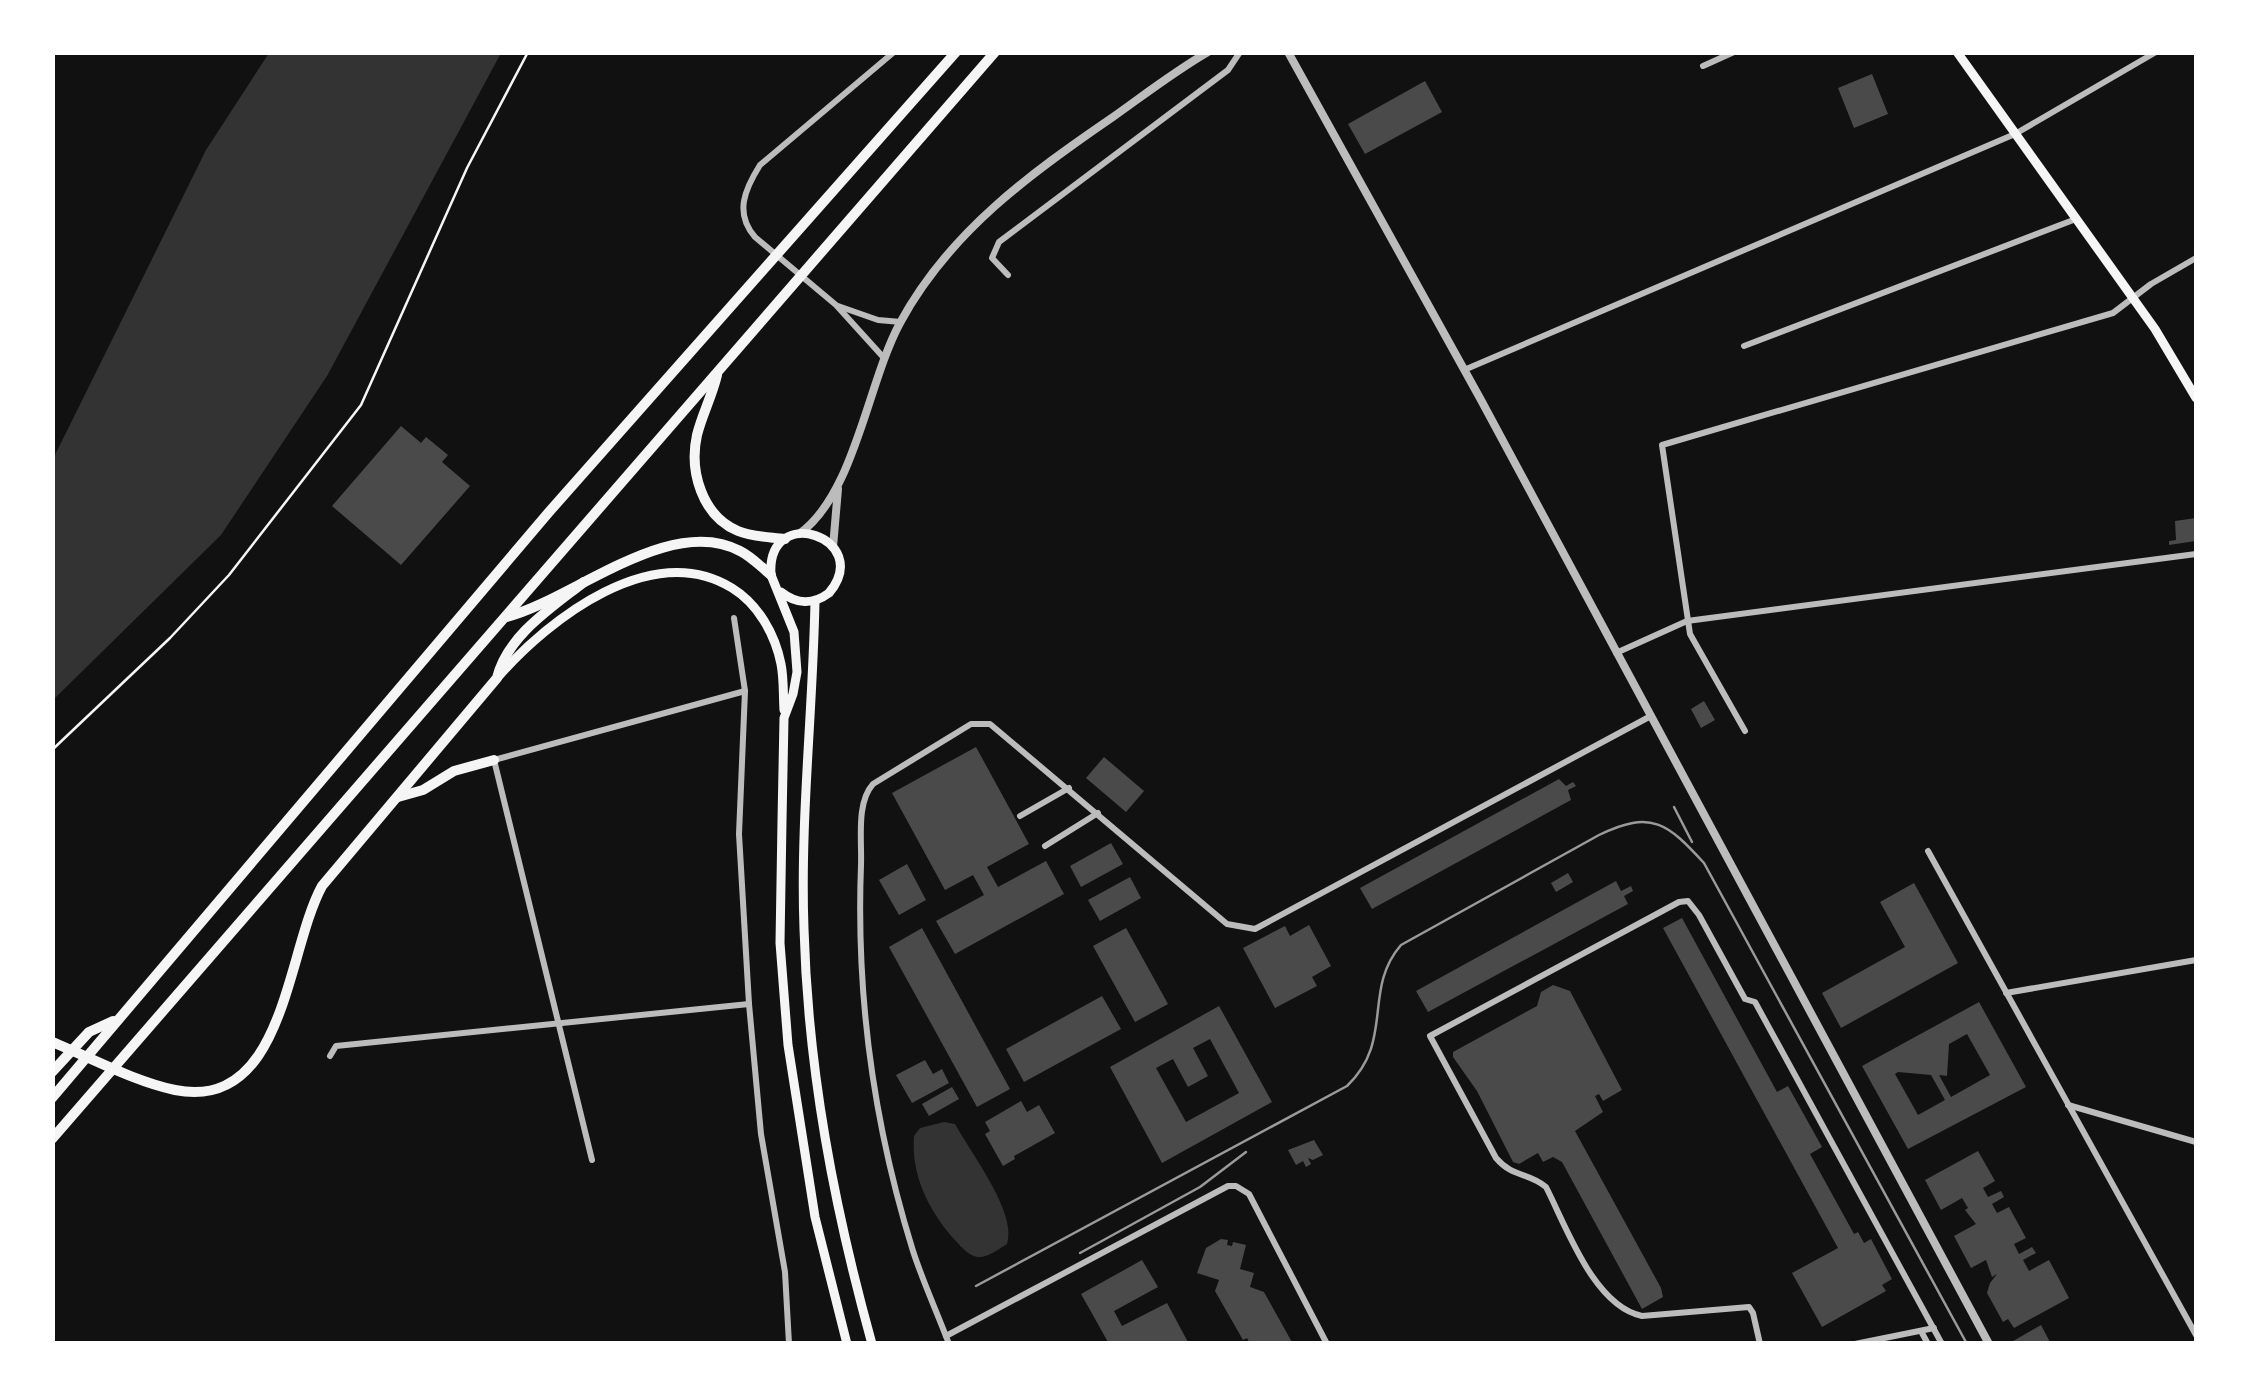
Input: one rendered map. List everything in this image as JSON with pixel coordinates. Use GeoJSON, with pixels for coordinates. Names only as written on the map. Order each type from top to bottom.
{"type":"FeatureCollection","features":[{"type":"Feature","properties":{"kind":"highway"},"geometry":{"type":"LineString","coordinates":[[936,75],[944,52]]}},
{"type":"Feature","properties":{"kind":"highway"},"geometry":{"type":"LineString","coordinates":[[52,1098],[549,512],[956,52]]}},
{"type":"Feature","properties":{"kind":"highway"},"geometry":{"type":"LineString","coordinates":[[52,1139],[995,52]]}},
{"type":"Feature","properties":{"kind":"highway"},"geometry":{"type":"LineString","coordinates":[[718,372],[696,446],[698,484],[710,507],[728,526],[785,540]]}},
{"type":"Feature","properties":{"kind":"highway"},"geometry":{"type":"LineString","coordinates":[[505,617],[532,610],[632,558],[700,543],[741,551],[771,575]]}},
{"type":"Feature","properties":{"kind":"highway"},"geometry":{"type":"LineString","coordinates":[[52,1042],[172,1089],[203,1091],[237,1078],[257,1061],[272,1033],[314,900],[322,886],[496,678],[500,662],[520,637],[584,582]]}},
{"type":"Feature","properties":{"kind":"highway"},"geometry":{"type":"LineString","coordinates":[[398,797],[423,790],[454,771],[494,760]]}},
{"type":"Feature","properties":{"kind":"highway"},"geometry":{"type":"LineString","coordinates":[[52,1072],[88,1032],[118,1018]]}},
{"type":"Feature","properties":{"kind":"main road"},"geometry":{"type":"LineString","coordinates":[[1957,52],[2132,298],[2196,398]]}},
{"type":"Feature","properties":{"kind":"main road"},"geometry":{"type":"LineString","coordinates":[[780,592],[796,601],[814,601],[829,593],[838,579],[839,562],[833,548],[821,536],[798,534],[785,540],[773,555],[771,575],[794,632],[796,672],[784,718]]}},
{"type":"Feature","properties":{"kind":"main road"},"geometry":{"type":"LineString","coordinates":[[496,678],[532,640],[603,594],[647,576],[698,574],[738,592],[758,612],[770,632],[780,662],[784,718],[780,943],[788,1045],[814,1216],[847,1344]]}},
{"type":"Feature","properties":{"kind":"main road"},"geometry":{"type":"LineString","coordinates":[[814,601],[803,874],[809,1012],[827,1158],[872,1344]]}},
{"type":"Feature","properties":{"kind":"street"},"geometry":{"type":"LineString","coordinates":[[884,358],[836,305],[755,237],[746,227],[741,209],[760,165],[894,52]]}},
{"type":"Feature","properties":{"kind":"street"},"geometry":{"type":"LineString","coordinates":[[1179,72],[1198,52]]}},
{"type":"Feature","properties":{"kind":"street"},"geometry":{"type":"LineString","coordinates":[[798,534],[818,519],[839,484],[884,358],[901,322],[959,240],[1047,162],[1208,52]]}},
{"type":"Feature","properties":{"kind":"street"},"geometry":{"type":"LineString","coordinates":[[1008,274],[992,258],[999,242],[1228,70],[1240,52]]}},
{"type":"Feature","properties":{"kind":"street"},"geometry":{"type":"LineString","coordinates":[[1703,66],[1734,52]]}},
{"type":"Feature","properties":{"kind":"street"},"geometry":{"type":"LineString","coordinates":[[1464,370],[2015,134],[2156,52]]}},
{"type":"Feature","properties":{"kind":"street"},"geometry":{"type":"LineString","coordinates":[[1287,53],[1464,370],[1989,1344]]}},
{"type":"Feature","properties":{"kind":"street"},"geometry":{"type":"LineString","coordinates":[[1744,346],[2076,219]]}},
{"type":"Feature","properties":{"kind":"street"},"geometry":{"type":"LineString","coordinates":[[1745,731],[1690,634],[1662,445],[2114,313],[2196,258]]}},
{"type":"Feature","properties":{"kind":"street"},"geometry":{"type":"LineString","coordinates":[[836,305],[878,320],[901,322]]}},
{"type":"Feature","properties":{"kind":"street"},"geometry":{"type":"LineString","coordinates":[[833,548],[839,484]]}},
{"type":"Feature","properties":{"kind":"street"},"geometry":{"type":"LineString","coordinates":[[1615,653],[1688,621],[2196,554]]}},
{"type":"Feature","properties":{"kind":"street"},"geometry":{"type":"LineString","coordinates":[[734,618],[744,691],[739,834],[749,1004],[760,1134],[785,1272],[789,1344]]}},
{"type":"Feature","properties":{"kind":"street"},"geometry":{"type":"LineString","coordinates":[[592,1160],[494,760],[744,691]]}},
{"type":"Feature","properties":{"kind":"street"},"geometry":{"type":"LineString","coordinates":[[1327,1344],[1250,1194],[1236,1186],[1228,1186],[947,1340],[913,1252],[898,1196],[869,1047],[860,945],[864,798],[879,779],[957,731],[977,722],[997,727],[1227,924],[1255,929],[1649,717]]}},
{"type":"Feature","properties":{"kind":"street"},"geometry":{"type":"LineString","coordinates":[[1020,816],[1069,788]]}},
{"type":"Feature","properties":{"kind":"street"},"geometry":{"type":"LineString","coordinates":[[1045,846],[1098,813]]}},
{"type":"Feature","properties":{"kind":"street"},"geometry":{"type":"LineString","coordinates":[[1928,851],[2196,1335]]}},
{"type":"Feature","properties":{"kind":"street"},"geometry":{"type":"LineString","coordinates":[[1760,1344],[1754,1313],[1749,1307],[1642,1316],[1629,1313],[1604,1294],[1546,1187],[1538,1180],[1506,1170],[1496,1158],[1430,1036],[1580,953],[1679,902],[1688,901],[1745,999],[1755,1002],[1942,1344]]}},
{"type":"Feature","properties":{"kind":"street"},"geometry":{"type":"LineString","coordinates":[[2006,993],[2196,960]]}},
{"type":"Feature","properties":{"kind":"street"},"geometry":{"type":"LineString","coordinates":[[330,1056],[336,1046],[749,1004]]}},
{"type":"Feature","properties":{"kind":"street"},"geometry":{"type":"LineString","coordinates":[[2068,1105],[2196,1142]]}},
{"type":"Feature","properties":{"kind":"street"},"geometry":{"type":"LineString","coordinates":[[1855,1344],[1934,1328]]}},
{"type":"Feature","properties":{"kind":"street"},"geometry":{"type":"LineString","coordinates":[[1922,1332],[1928,1344]]}},
{"type":"Feature","properties":{"kind":"path"},"geometry":{"type":"LineString","coordinates":[[52,750],[170,638],[228,575],[360,405],[467,168],[528,52]]}},
{"type":"Feature","properties":{"kind":"shaded area"},"geometry":{"type":"Polygon","coordinates":[[[269,53],[501,53],[327,376],[221,535],[53,700],[53,459],[206,150],[269,53]]]}},
{"type":"Feature","properties":{"kind":"shaded area"},"geometry":{"type":"Polygon","coordinates":[[[944,1122],[955,1124],[1006,1217],[1007,1244],[985,1256],[971,1254],[953,1238],[929,1203],[918,1178],[914,1136],[920,1128],[944,1122]]]}},
{"type":"Feature","properties":{"kind":"building"},"geometry":{"type":"Polygon","coordinates":[[[1872,74],[1888,114],[1854,128],[1838,88],[1872,74]]]}},
{"type":"Feature","properties":{"kind":"building"},"geometry":{"type":"Polygon","coordinates":[[[1425,81],[1442,112],[1365,154],[1348,124],[1425,81]]]}},
{"type":"Feature","properties":{"kind":"building"},"geometry":{"type":"Polygon","coordinates":[[[401,426],[421,443],[426,437],[448,455],[442,462],[470,486],[401,565],[332,506],[401,426]]]}},
{"type":"Feature","properties":{"kind":"building"},"geometry":{"type":"Polygon","coordinates":[[[2196,518],[2196,541],[2169,545],[2169,541],[2176,540],[2175,521],[2196,518]]]}},
{"type":"Feature","properties":{"kind":"building"},"geometry":{"type":"Polygon","coordinates":[[[1704,701],[1715,720],[1701,728],[1691,709],[1704,701]]]}},
{"type":"Feature","properties":{"kind":"building"},"geometry":{"type":"Polygon","coordinates":[[[976,747],[1029,844],[987,867],[998,887],[1046,861],[1064,894],[955,954],[936,921],[984,895],[973,875],[945,890],[892,793],[976,747]]]}},
{"type":"Feature","properties":{"kind":"building"},"geometry":{"type":"Polygon","coordinates":[[[1104,757],[1144,791],[1126,812],[1086,778],[1104,757]]]}},
{"type":"Feature","properties":{"kind":"building"},"geometry":{"type":"Polygon","coordinates":[[[1559,779],[1566,786],[1573,782],[1576,786],[1568,790],[1571,800],[1372,909],[1360,888],[1559,779]]]}},
{"type":"Feature","properties":{"kind":"building"},"geometry":{"type":"Polygon","coordinates":[[[1111,843],[1123,864],[1081,887],[1070,866],[1111,843]]]}},
{"type":"Feature","properties":{"kind":"building"},"geometry":{"type":"Polygon","coordinates":[[[907,864],[926,900],[899,915],[879,880],[907,864]]]}},
{"type":"Feature","properties":{"kind":"building"},"geometry":{"type":"Polygon","coordinates":[[[1568,873],[1573,882],[1556,892],[1551,883],[1568,873]]]}},
{"type":"Feature","properties":{"kind":"building"},"geometry":{"type":"Polygon","coordinates":[[[1130,877],[1141,898],[1100,921],[1088,900],[1130,877]]]}},
{"type":"Feature","properties":{"kind":"building"},"geometry":{"type":"Polygon","coordinates":[[[1616,881],[1621,891],[1631,886],[1633,891],[1624,896],[1628,904],[1428,1012],[1416,991],[1616,881]]]}},
{"type":"Feature","properties":{"kind":"building"},"geometry":{"type":"Polygon","coordinates":[[[1914,883],[1958,963],[1841,1028],[1822,993],[1905,947],[1880,902],[1914,883]]]}},
{"type":"Feature","properties":{"kind":"building"},"geometry":{"type":"Polygon","coordinates":[[[1682,918],[1777,1092],[1788,1086],[1822,1147],[1810,1154],[1854,1234],[1858,1232],[1864,1243],[1871,1239],[1892,1279],[1882,1285],[1886,1291],[1822,1327],[1792,1273],[1838,1248],[1663,928],[1682,918]]]}},
{"type":"Feature","properties":{"kind":"building"},"geometry":{"type":"Polygon","coordinates":[[[1309,925],[1331,966],[1312,977],[1317,986],[1275,1008],[1243,948],[1285,926],[1290,936],[1309,925]]]}},
{"type":"Feature","properties":{"kind":"building"},"geometry":{"type":"Polygon","coordinates":[[[922,928],[1010,1089],[977,1107],[889,947],[922,928]]]}},
{"type":"Feature","properties":{"kind":"building"},"geometry":{"type":"Polygon","coordinates":[[[1126,928],[1168,1004],[1135,1022],[1093,946],[1126,928]]]}},
{"type":"Feature","properties":{"kind":"building"},"geometry":{"type":"Polygon","coordinates":[[[1553,985],[1570,991],[1622,1090],[1603,1101],[1599,1094],[1595,1096],[1603,1112],[1575,1131],[1661,1288],[1663,1297],[1642,1309],[1562,1162],[1553,1157],[1543,1162],[1538,1153],[1519,1164],[1513,1162],[1477,1091],[1453,1057],[1453,1052],[1537,1006],[1541,992],[1553,985]]]}},
{"type":"Feature","properties":{"kind":"building"},"geometry":{"type":"Polygon","coordinates":[[[1102,996],[1121,1029],[1024,1082],[1006,1049],[1102,996]]]}},
{"type":"Feature","properties":{"kind":"building"},"geometry":{"type":"Polygon","coordinates":[[[1979,1002],[2026,1087],[1908,1149],[1862,1066],[1979,1002]],[[1967,1034],[1949,1044],[1947,1076],[1939,1075],[1951,1097],[1990,1075],[1967,1034]],[[1895,1074],[1918,1115],[1945,1100],[1931,1075],[1895,1074]]]}},
{"type":"Feature","properties":{"kind":"building"},"geometry":{"type":"Polygon","coordinates":[[[1219,1006],[1272,1102],[1162,1163],[1110,1067],[1219,1006]],[[1210,1039],[1193,1048],[1208,1076],[1188,1087],[1173,1059],[1156,1068],[1186,1122],[1239,1093],[1210,1039]]]}},
{"type":"Feature","properties":{"kind":"building"},"geometry":{"type":"Polygon","coordinates":[[[925,1060],[933,1074],[942,1069],[949,1083],[912,1103],[896,1075],[925,1060]]]}},
{"type":"Feature","properties":{"kind":"building"},"geometry":{"type":"Polygon","coordinates":[[[952,1087],[959,1099],[929,1116],[922,1104],[952,1087]]]}},
{"type":"Feature","properties":{"kind":"building"},"geometry":{"type":"Polygon","coordinates":[[[1021,1101],[1027,1112],[1039,1105],[1055,1133],[1003,1166],[985,1134],[990,1131],[985,1122],[1021,1101]]]}},
{"type":"Feature","properties":{"kind":"building"},"geometry":{"type":"Polygon","coordinates":[[[1314,1140],[1323,1155],[1308,1158],[1311,1164],[1306,1167],[1303,1161],[1296,1165],[1288,1150],[1314,1140]]]}},
{"type":"Feature","properties":{"kind":"building"},"geometry":{"type":"Polygon","coordinates":[[[1978,1151],[1995,1181],[1983,1188],[1988,1197],[2001,1191],[2004,1197],[1992,1204],[1997,1213],[2009,1207],[2026,1238],[2014,1244],[2019,1254],[2032,1247],[2036,1253],[2023,1260],[2029,1271],[2049,1260],[2069,1298],[2014,1328],[2008,1319],[2003,1322],[1987,1293],[1997,1274],[1992,1277],[1986,1260],[1971,1268],[1954,1236],[1976,1224],[1965,1210],[1968,1208],[1962,1198],[1941,1210],[1925,1180],[1978,1151]]]}},
{"type":"Feature","properties":{"kind":"building"},"geometry":{"type":"Polygon","coordinates":[[[1221,1239],[1228,1240],[1227,1245],[1246,1245],[1240,1269],[1254,1273],[1250,1287],[1264,1292],[1293,1344],[1250,1344],[1247,1338],[1243,1340],[1215,1291],[1219,1280],[1197,1273],[1206,1248],[1221,1239]]]}},
{"type":"Feature","properties":{"kind":"building"},"geometry":{"type":"Polygon","coordinates":[[[1142,1260],[1158,1287],[1114,1311],[1122,1326],[1167,1303],[1189,1344],[1109,1344],[1081,1294],[1142,1260]]]}},
{"type":"Feature","properties":{"kind":"building"},"geometry":{"type":"Polygon","coordinates":[[[2041,1325],[2051,1344],[2008,1344],[2041,1325]]]}},
{"type":"Feature","properties":{"kind":"tram line"},"geometry":{"type":"LineString","coordinates":[[1674,807],[1692,842]]}},
{"type":"Feature","properties":{"kind":"tram line"},"geometry":{"type":"LineString","coordinates":[[976,1286],[1347,1086],[1362,1069],[1370,1051],[1383,980],[1401,945],[1599,835],[1646,822],[1669,830],[1704,863],[1967,1344]]}},
{"type":"Feature","properties":{"kind":"tram line"},"geometry":{"type":"LineString","coordinates":[[1080,1253],[1200,1187],[1246,1152]]}}]}
